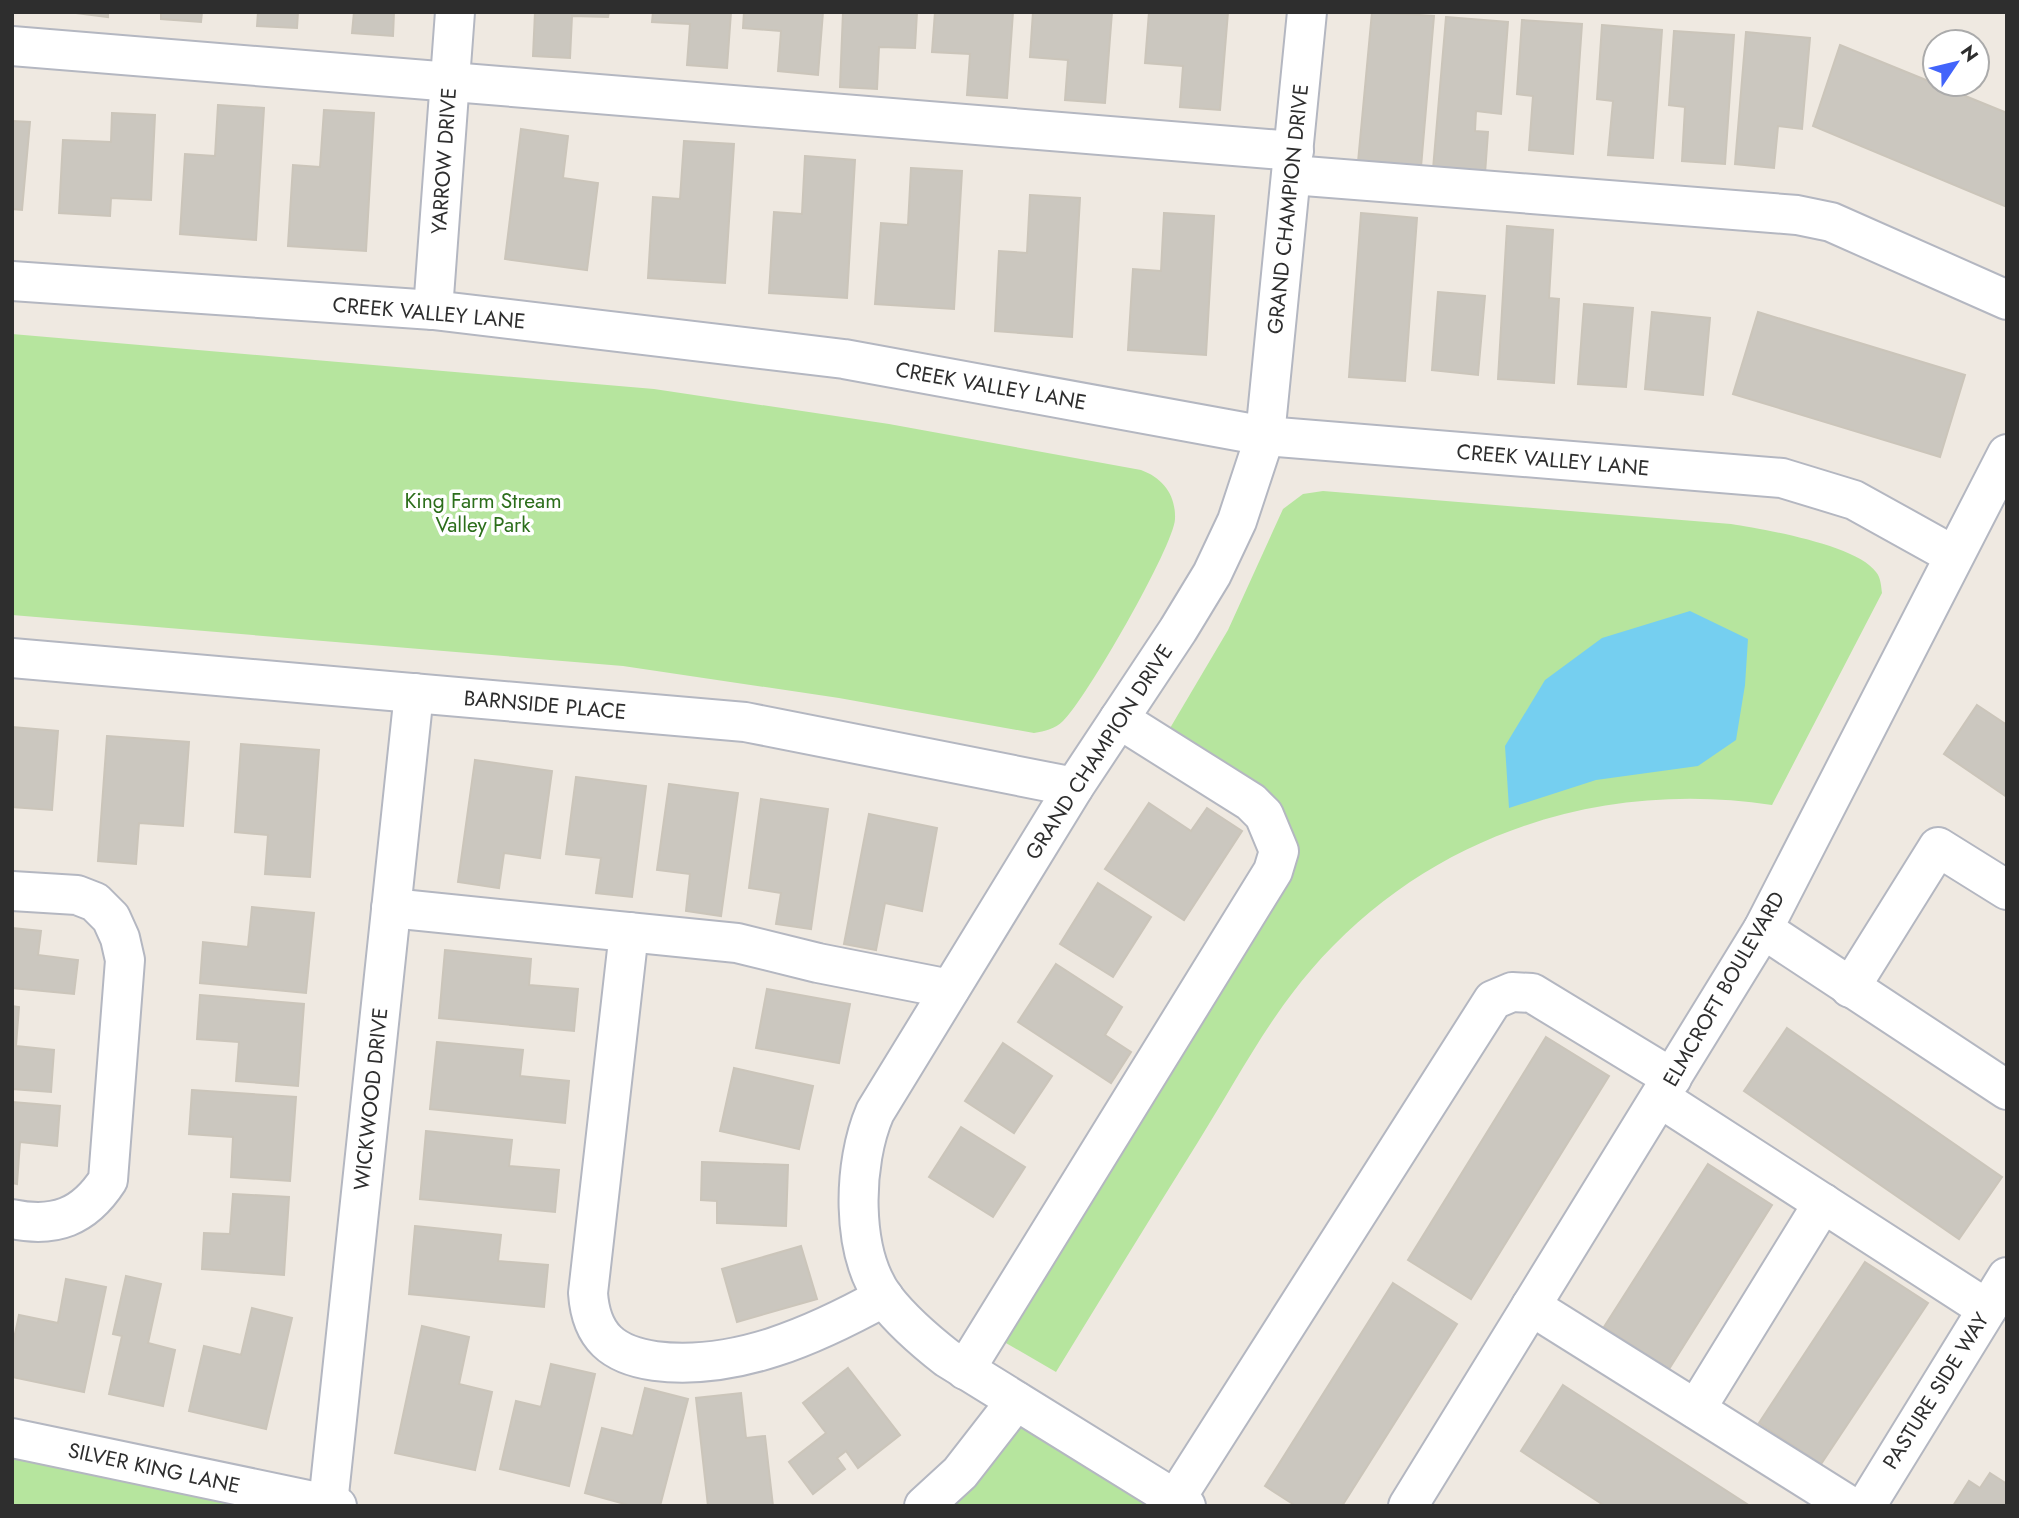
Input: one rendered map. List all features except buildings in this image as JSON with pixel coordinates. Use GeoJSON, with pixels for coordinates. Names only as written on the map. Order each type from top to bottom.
{"type":"FeatureCollection","features":[{"type":"Feature","properties":{"kind":"street","name":"YARROW DRIVE"},"geometry":{"type":"LineString","coordinates":[[433,310],[455,12]]}},
{"type":"Feature","properties":{"kind":"street","name":"GRAND CHAMPION DRIVE"},"geometry":{"type":"LineString","coordinates":[[1016,1401],[965,1370],[915,1333],[884,1297],[868,1258],[857,1207],[866,1133],[875,1112],[1074,787],[1212,574],[1237,521],[1265,436],[1307,12]]}},
{"type":"Feature","properties":{"kind":"street"},"geometry":{"type":"LineString","coordinates":[[12,46],[450,83],[1293,163],[1797,215],[1831,222],[2007,300]]}},
{"type":"Feature","properties":{"kind":"street","name":"CREEK VALLEY LANE"},"geometry":{"type":"LineString","coordinates":[[12,281],[433,310],[844,359],[1265,436],[1782,478],[1854,500],[1953,555]]}},
{"type":"Feature","properties":{"kind":"street","name":"ELMCROFT BOULEVARD"},"geometry":{"type":"LineString","coordinates":[[1408,1506],[1763,929],[2007,454]]}},
{"type":"Feature","properties":{"kind":"street","name":"BARNSIDE PLACE"},"geometry":{"type":"LineString","coordinates":[[12,657],[745,722],[1074,787]]}},
{"type":"Feature","properties":{"kind":"street","name":"WICKWOOD DRIVE"},"geometry":{"type":"LineString","coordinates":[[332,1505],[414,693]]}},
{"type":"Feature","properties":{"kind":"street"},"geometry":{"type":"LineString","coordinates":[[965,1370],[1273,871],[1279,851],[1272,827],[1251,802],[1119,719]]}},
{"type":"Feature","properties":{"kind":"street"},"geometry":{"type":"LineString","coordinates":[[1850,988],[1938,847],[2007,890]]}},
{"type":"Feature","properties":{"kind":"street"},"geometry":{"type":"LineString","coordinates":[[12,891],[77,895],[95,902],[111,918],[125,960],[108,1180],[94,1201],[78,1213],[54,1221],[31,1223],[12,1219]]}},
{"type":"Feature","properties":{"kind":"street"},"geometry":{"type":"LineString","coordinates":[[391,908],[737,943],[818,963],[950,989]]}},
{"type":"Feature","properties":{"kind":"street"},"geometry":{"type":"LineString","coordinates":[[1763,929],[2007,1090]]}},
{"type":"Feature","properties":{"kind":"street"},"geometry":{"type":"LineString","coordinates":[[628,932],[588,1293],[590,1317],[607,1342],[623,1354],[642,1359],[680,1364],[722,1361],[782,1345],[835,1324],[884,1297]]}},
{"type":"Feature","properties":{"kind":"street"},"geometry":{"type":"LineString","coordinates":[[924,1506],[960,1473],[1016,1401],[1177,1504],[1493,1000],[1512,992],[1532,993],[1823,1203],[1987,1309]]}},
{"type":"Feature","properties":{"kind":"street"},"geometry":{"type":"LineString","coordinates":[[1696,1409],[1823,1203]]}},
{"type":"Feature","properties":{"kind":"street","name":"PASTURE SIDE WAY"},"geometry":{"type":"LineString","coordinates":[[1866,1506],[2007,1277]]}},
{"type":"Feature","properties":{"kind":"street"},"geometry":{"type":"LineString","coordinates":[[1531,1306],[1850,1506]]}},
{"type":"Feature","properties":{"kind":"street","name":"SILVER KING LANE"},"geometry":{"type":"LineString","coordinates":[[12,1438],[332,1505]]}},
{"type":"Feature","properties":{"kind":"green space","name":"King Farm Stream Valley Park"},"geometry":{"type":"Polygon","coordinates":[[[12,334],[654,389],[889,424],[1141,470],[1167,488],[1173,502],[1175,519],[1171,535],[1145,590],[1090,685],[1060,724],[1034,733],[839,698],[623,666],[12,615],[12,334]]]}},
{"type":"Feature","properties":{"kind":"green space"},"geometry":{"type":"Polygon","coordinates":[[[1323,491],[1731,524],[1764,530],[1830,546],[1866,562],[1880,579],[1882,593],[1772,805],[1707,799],[1643,801],[1580,810],[1519,828],[1462,852],[1407,884],[1357,923],[1311,970],[1265,1032],[1056,1372],[999,1339],[1289,856],[1163,740],[1228,630],[1283,509],[1303,494],[1323,491]]]}},
{"type":"Feature","properties":{"kind":"green space"},"geometry":{"type":"Polygon","coordinates":[[[1016,1401],[1156,1489],[1145,1506],[924,1506],[1016,1401]]]}},
{"type":"Feature","properties":{"kind":"green space"},"geometry":{"type":"Polygon","coordinates":[[[12,1438],[337,1506],[12,1506],[12,1438]]]}},
{"type":"Feature","properties":{"kind":"water"},"geometry":{"type":"Polygon","coordinates":[[[1690,611],[1748,639],[1745,685],[1736,740],[1698,766],[1596,780],[1509,808],[1505,746],[1545,680],[1602,638],[1690,611]]]}}]}
